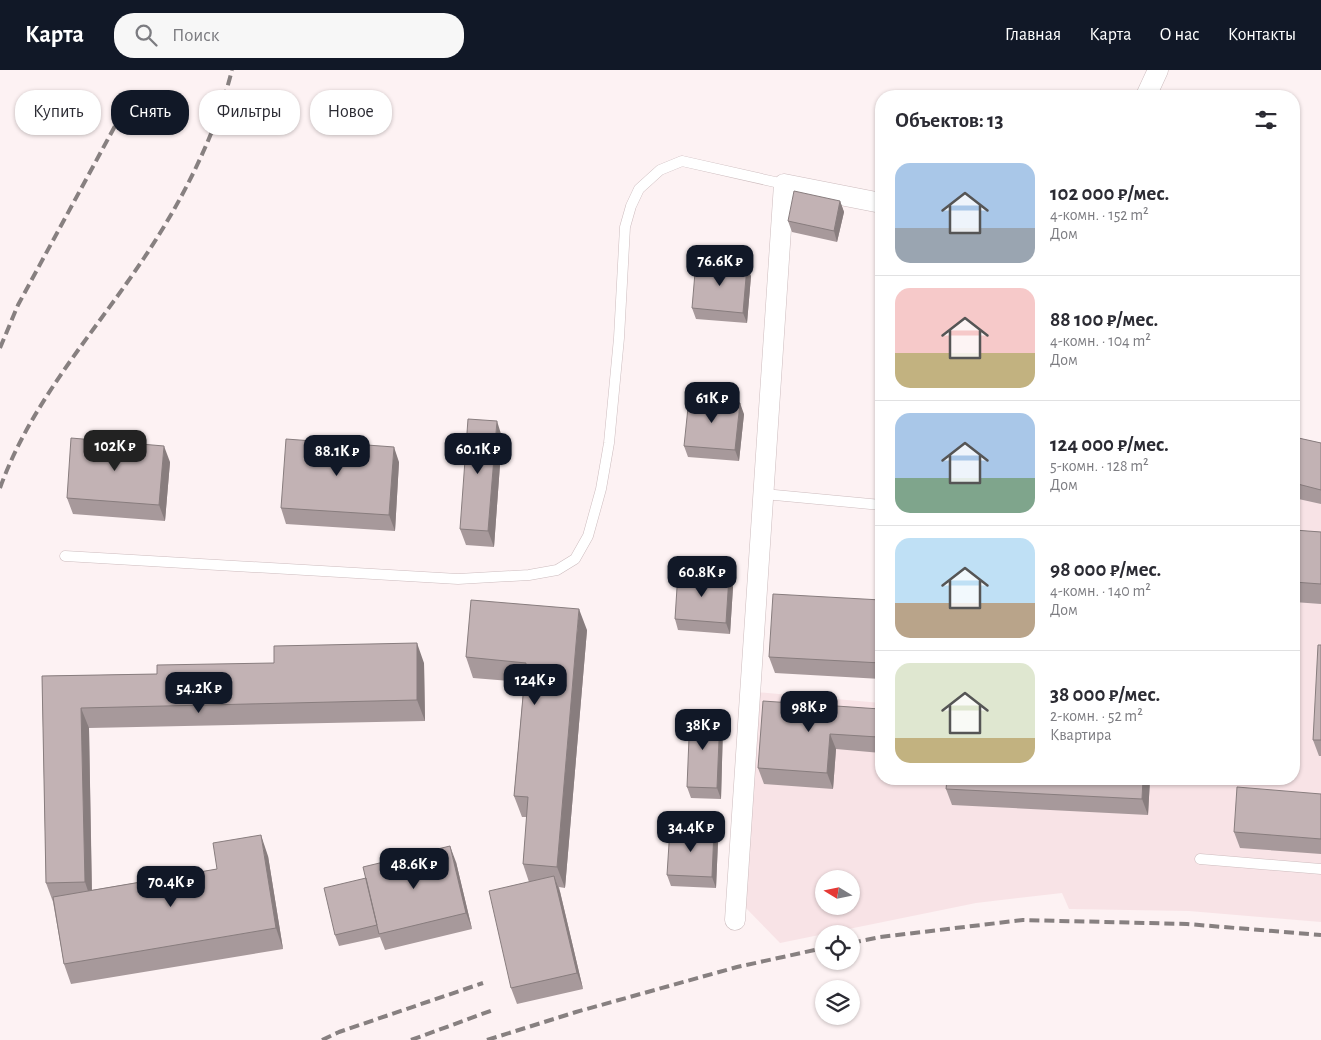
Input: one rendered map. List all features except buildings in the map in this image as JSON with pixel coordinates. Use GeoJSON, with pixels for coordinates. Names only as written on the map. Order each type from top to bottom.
{"type":"FeatureCollection","features":[{"type":"Feature","properties":{"kind":"street"},"geometry":{"type":"LineString","coordinates":[[1149,90],[1158,70]]}},
{"type":"Feature","properties":{"kind":"street"},"geometry":{"type":"LineString","coordinates":[[735,920],[784,184],[875,202]]}},
{"type":"Feature","properties":{"kind":"lane"},"geometry":{"type":"LineString","coordinates":[[64,556],[458,579],[529,575],[557,570],[575,560],[588,536],[601,489],[609,443],[619,338],[625,227],[631,206],[640,189],[660,170],[682,161],[784,184]]}},
{"type":"Feature","properties":{"kind":"lane"},"geometry":{"type":"LineString","coordinates":[[764,494],[875,504]]}},
{"type":"Feature","properties":{"kind":"lane"},"geometry":{"type":"LineString","coordinates":[[1200,859],[1321,869]]}},
{"type":"Feature","properties":{"kind":"shaded area"},"geometry":{"type":"Polygon","coordinates":[[[1300,458],[1321,463],[1321,922],[1189,911],[1069,909],[1062,893],[976,903],[860,927],[860,925],[815,925],[815,936],[780,943],[743,905],[755,692],[875,702],[875,785],[1300,785],[1300,458]]]}},
{"type":"Feature","properties":{"kind":"railway"},"geometry":{"type":"LineString","coordinates":[[0,488],[13,457],[46,397],[144,258],[184,191],[207,144],[232,70]]}},
{"type":"Feature","properties":{"kind":"railway"},"geometry":{"type":"LineString","coordinates":[[0,348],[18,305],[111,133]]}},
{"type":"Feature","properties":{"kind":"railway"},"geometry":{"type":"LineString","coordinates":[[860,941],[880,937],[1023,920],[1187,924],[1321,935]]}},
{"type":"Feature","properties":{"kind":"railway"},"geometry":{"type":"LineString","coordinates":[[487,1040],[576,1012],[737,967],[815,950]]}},
{"type":"Feature","properties":{"kind":"railway"},"geometry":{"type":"LineString","coordinates":[[322,1040],[339,1032],[483,983]]}},
{"type":"Feature","properties":{"kind":"railway"},"geometry":{"type":"LineString","coordinates":[[411,1040],[493,1010]]}}]}
